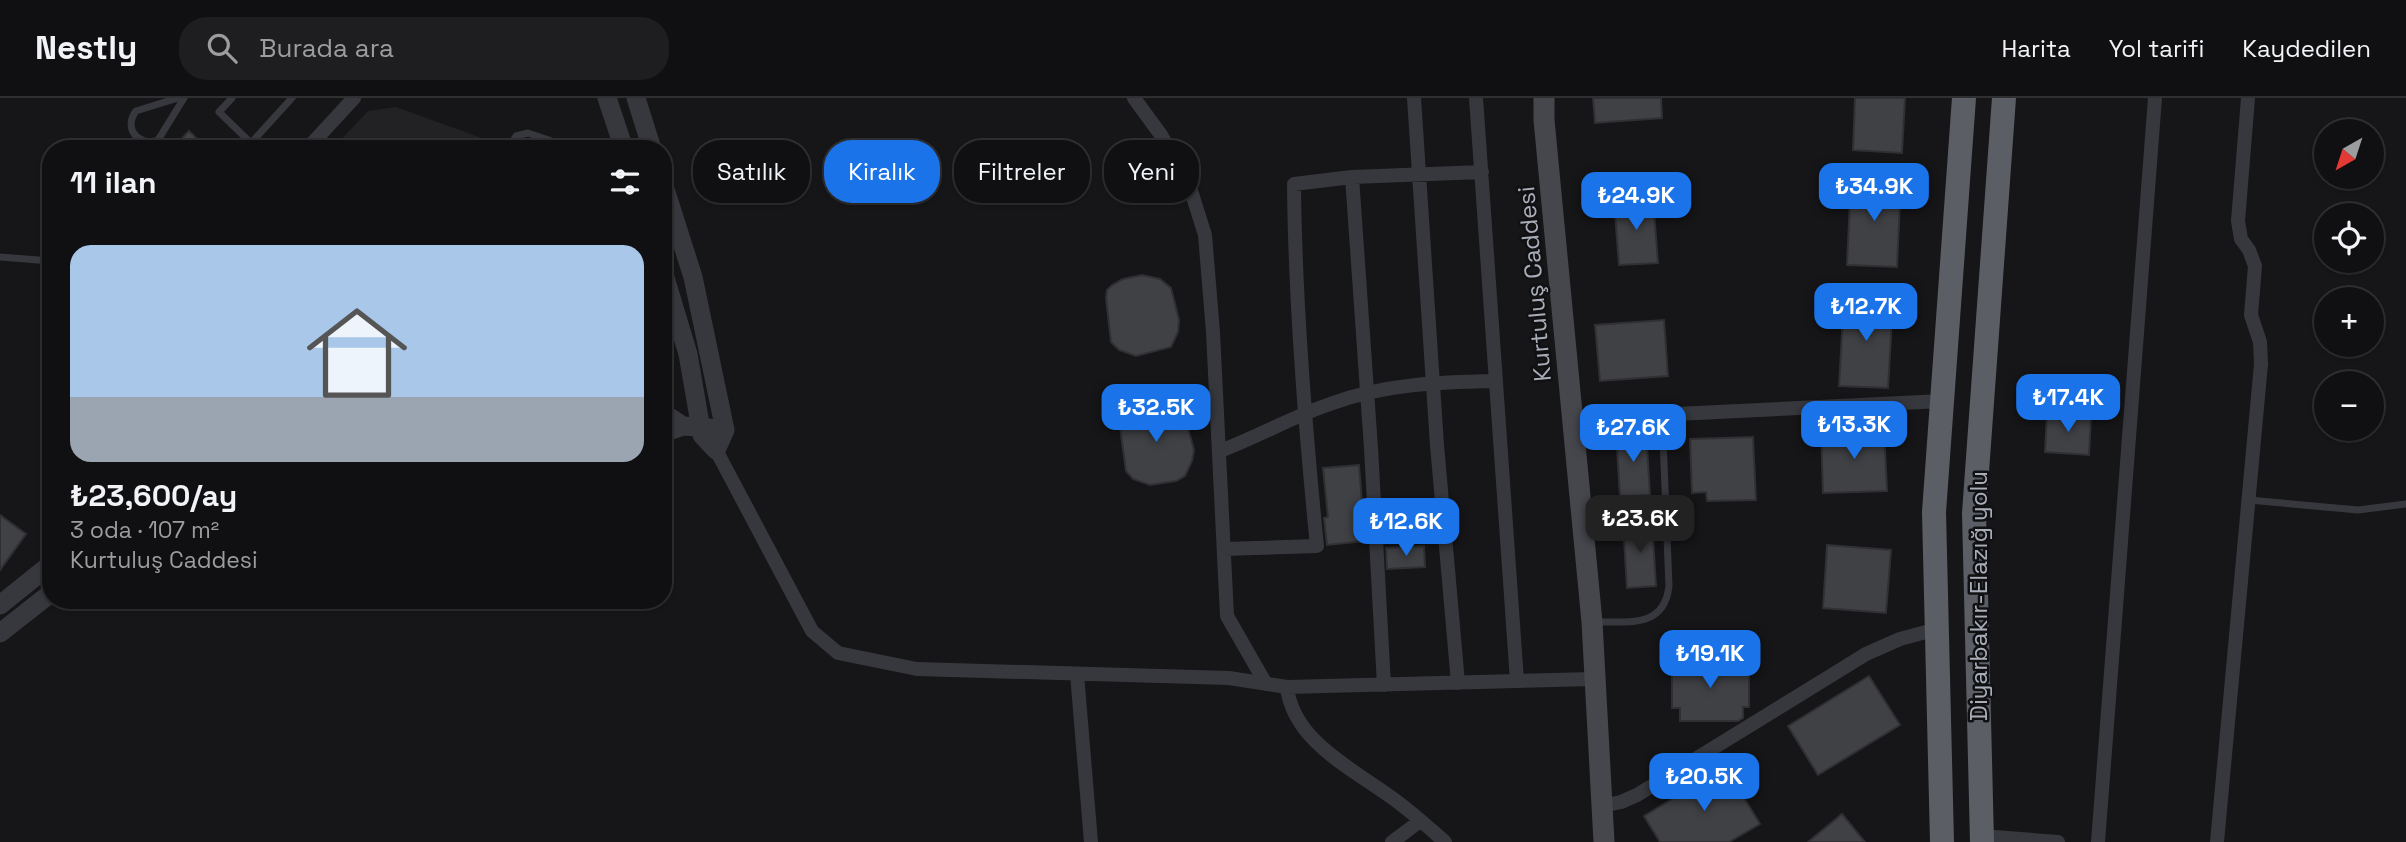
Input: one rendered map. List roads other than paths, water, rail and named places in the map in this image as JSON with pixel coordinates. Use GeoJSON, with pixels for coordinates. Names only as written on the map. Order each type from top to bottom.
{"type":"FeatureCollection","features":[{"type":"Feature","properties":{"kind":"highway","name":"Diyarbakır-Elazığ yolu"},"geometry":{"type":"LineString","coordinates":[[1942,842],[1934,512],[1964,98]]}},
{"type":"Feature","properties":{"kind":"highway","name":"Diyarbakır-Elazığ yolu"},"geometry":{"type":"LineString","coordinates":[[1982,839],[1973,513],[2004,98]]}},
{"type":"Feature","properties":{"kind":"main road","name":"Kurtuluş Caddesi"},"geometry":{"type":"LineString","coordinates":[[1544,98],[1592,622],[1604,842]]}},
{"type":"Feature","properties":{"kind":"street"},"geometry":{"type":"LineString","coordinates":[[315,140],[354,98]]}},
{"type":"Feature","properties":{"kind":"street"},"geometry":{"type":"LineString","coordinates":[[607,98],[621,140]]}},
{"type":"Feature","properties":{"kind":"street"},"geometry":{"type":"LineString","coordinates":[[636,98],[649,140]]}},
{"type":"Feature","properties":{"kind":"street"},"geometry":{"type":"LineString","coordinates":[[1134,98],[1161,135],[1188,181],[1205,235],[1220,451],[1227,616],[1266,684]]}},
{"type":"Feature","properties":{"kind":"street"},"geometry":{"type":"LineString","coordinates":[[1415,98],[1433,382],[1458,683]]}},
{"type":"Feature","properties":{"kind":"street"},"geometry":{"type":"LineString","coordinates":[[1476,98],[1517,681]]}},
{"type":"Feature","properties":{"kind":"street"},"geometry":{"type":"LineString","coordinates":[[2098,842],[2155,98]]}},
{"type":"Feature","properties":{"kind":"street"},"geometry":{"type":"LineString","coordinates":[[2217,842],[2261,364],[2260,342],[2251,315],[2255,266],[2241,239],[2238,221],[2248,98]]}},
{"type":"Feature","properties":{"kind":"street"},"geometry":{"type":"LineString","coordinates":[[1225,549],[1317,546],[1304,414],[1294,250],[1294,184],[1352,177],[1482,172]]}},
{"type":"Feature","properties":{"kind":"street"},"geometry":{"type":"LineString","coordinates":[[1352,177],[1384,685]]}},
{"type":"Feature","properties":{"kind":"street"},"geometry":{"type":"LineString","coordinates":[[672,211],[693,277],[725,430],[716,450]]}},
{"type":"Feature","properties":{"kind":"street"},"geometry":{"type":"LineString","coordinates":[[672,301],[688,354],[691,427]]}},
{"type":"Feature","properties":{"kind":"street"},"geometry":{"type":"LineString","coordinates":[[1220,451],[1304,414],[1367,393],[1433,382],[1496,381]]}},
{"type":"Feature","properties":{"kind":"street"},"geometry":{"type":"LineString","coordinates":[[1573,419],[1942,401]]}},
{"type":"Feature","properties":{"kind":"street"},"geometry":{"type":"LineString","coordinates":[[672,418],[702,435],[716,450],[812,631],[838,653],[917,668],[1229,678],[1287,687],[1594,679]]}},
{"type":"Feature","properties":{"kind":"street"},"geometry":{"type":"LineString","coordinates":[[672,431],[691,427],[725,430]]}},
{"type":"Feature","properties":{"kind":"street"},"geometry":{"type":"LineString","coordinates":[[0,605],[42,571]]}},
{"type":"Feature","properties":{"kind":"street"},"geometry":{"type":"LineString","coordinates":[[0,633],[42,600]]}},
{"type":"Feature","properties":{"kind":"street"},"geometry":{"type":"LineString","coordinates":[[1602,806],[1637,795],[1866,654],[1900,639],[1937,629]]}},
{"type":"Feature","properties":{"kind":"street"},"geometry":{"type":"LineString","coordinates":[[1077,674],[1091,842]]}},
{"type":"Feature","properties":{"kind":"street"},"geometry":{"type":"LineString","coordinates":[[1287,687],[1294,714],[1311,737],[1445,842]]}},
{"type":"Feature","properties":{"kind":"street"},"geometry":{"type":"LineString","coordinates":[[1392,842],[1420,821]]}},
{"type":"Feature","properties":{"kind":"street"},"geometry":{"type":"LineString","coordinates":[[1982,839],[2058,842]]}},
{"type":"Feature","properties":{"kind":"lane"},"geometry":{"type":"LineString","coordinates":[[140,140],[130,128],[136,111],[178,98]]}},
{"type":"Feature","properties":{"kind":"lane"},"geometry":{"type":"LineString","coordinates":[[159,140],[184,98]]}},
{"type":"Feature","properties":{"kind":"lane"},"geometry":{"type":"LineString","coordinates":[[232,98],[219,112],[248,140]]}},
{"type":"Feature","properties":{"kind":"lane"},"geometry":{"type":"LineString","coordinates":[[254,140],[292,98]]}},
{"type":"Feature","properties":{"kind":"lane"},"geometry":{"type":"LineString","coordinates":[[514,140],[516,136],[528,133],[549,140]]}},
{"type":"Feature","properties":{"kind":"lane"},"geometry":{"type":"LineString","coordinates":[[0,257],[42,260]]}},
{"type":"Feature","properties":{"kind":"lane"},"geometry":{"type":"LineString","coordinates":[[1592,622],[1644,621],[1656,615],[1665,602],[1669,586],[1662,414]]}},
{"type":"Feature","properties":{"kind":"lane"},"geometry":{"type":"LineString","coordinates":[[2249,500],[2358,510],[2406,504]]}}]}
